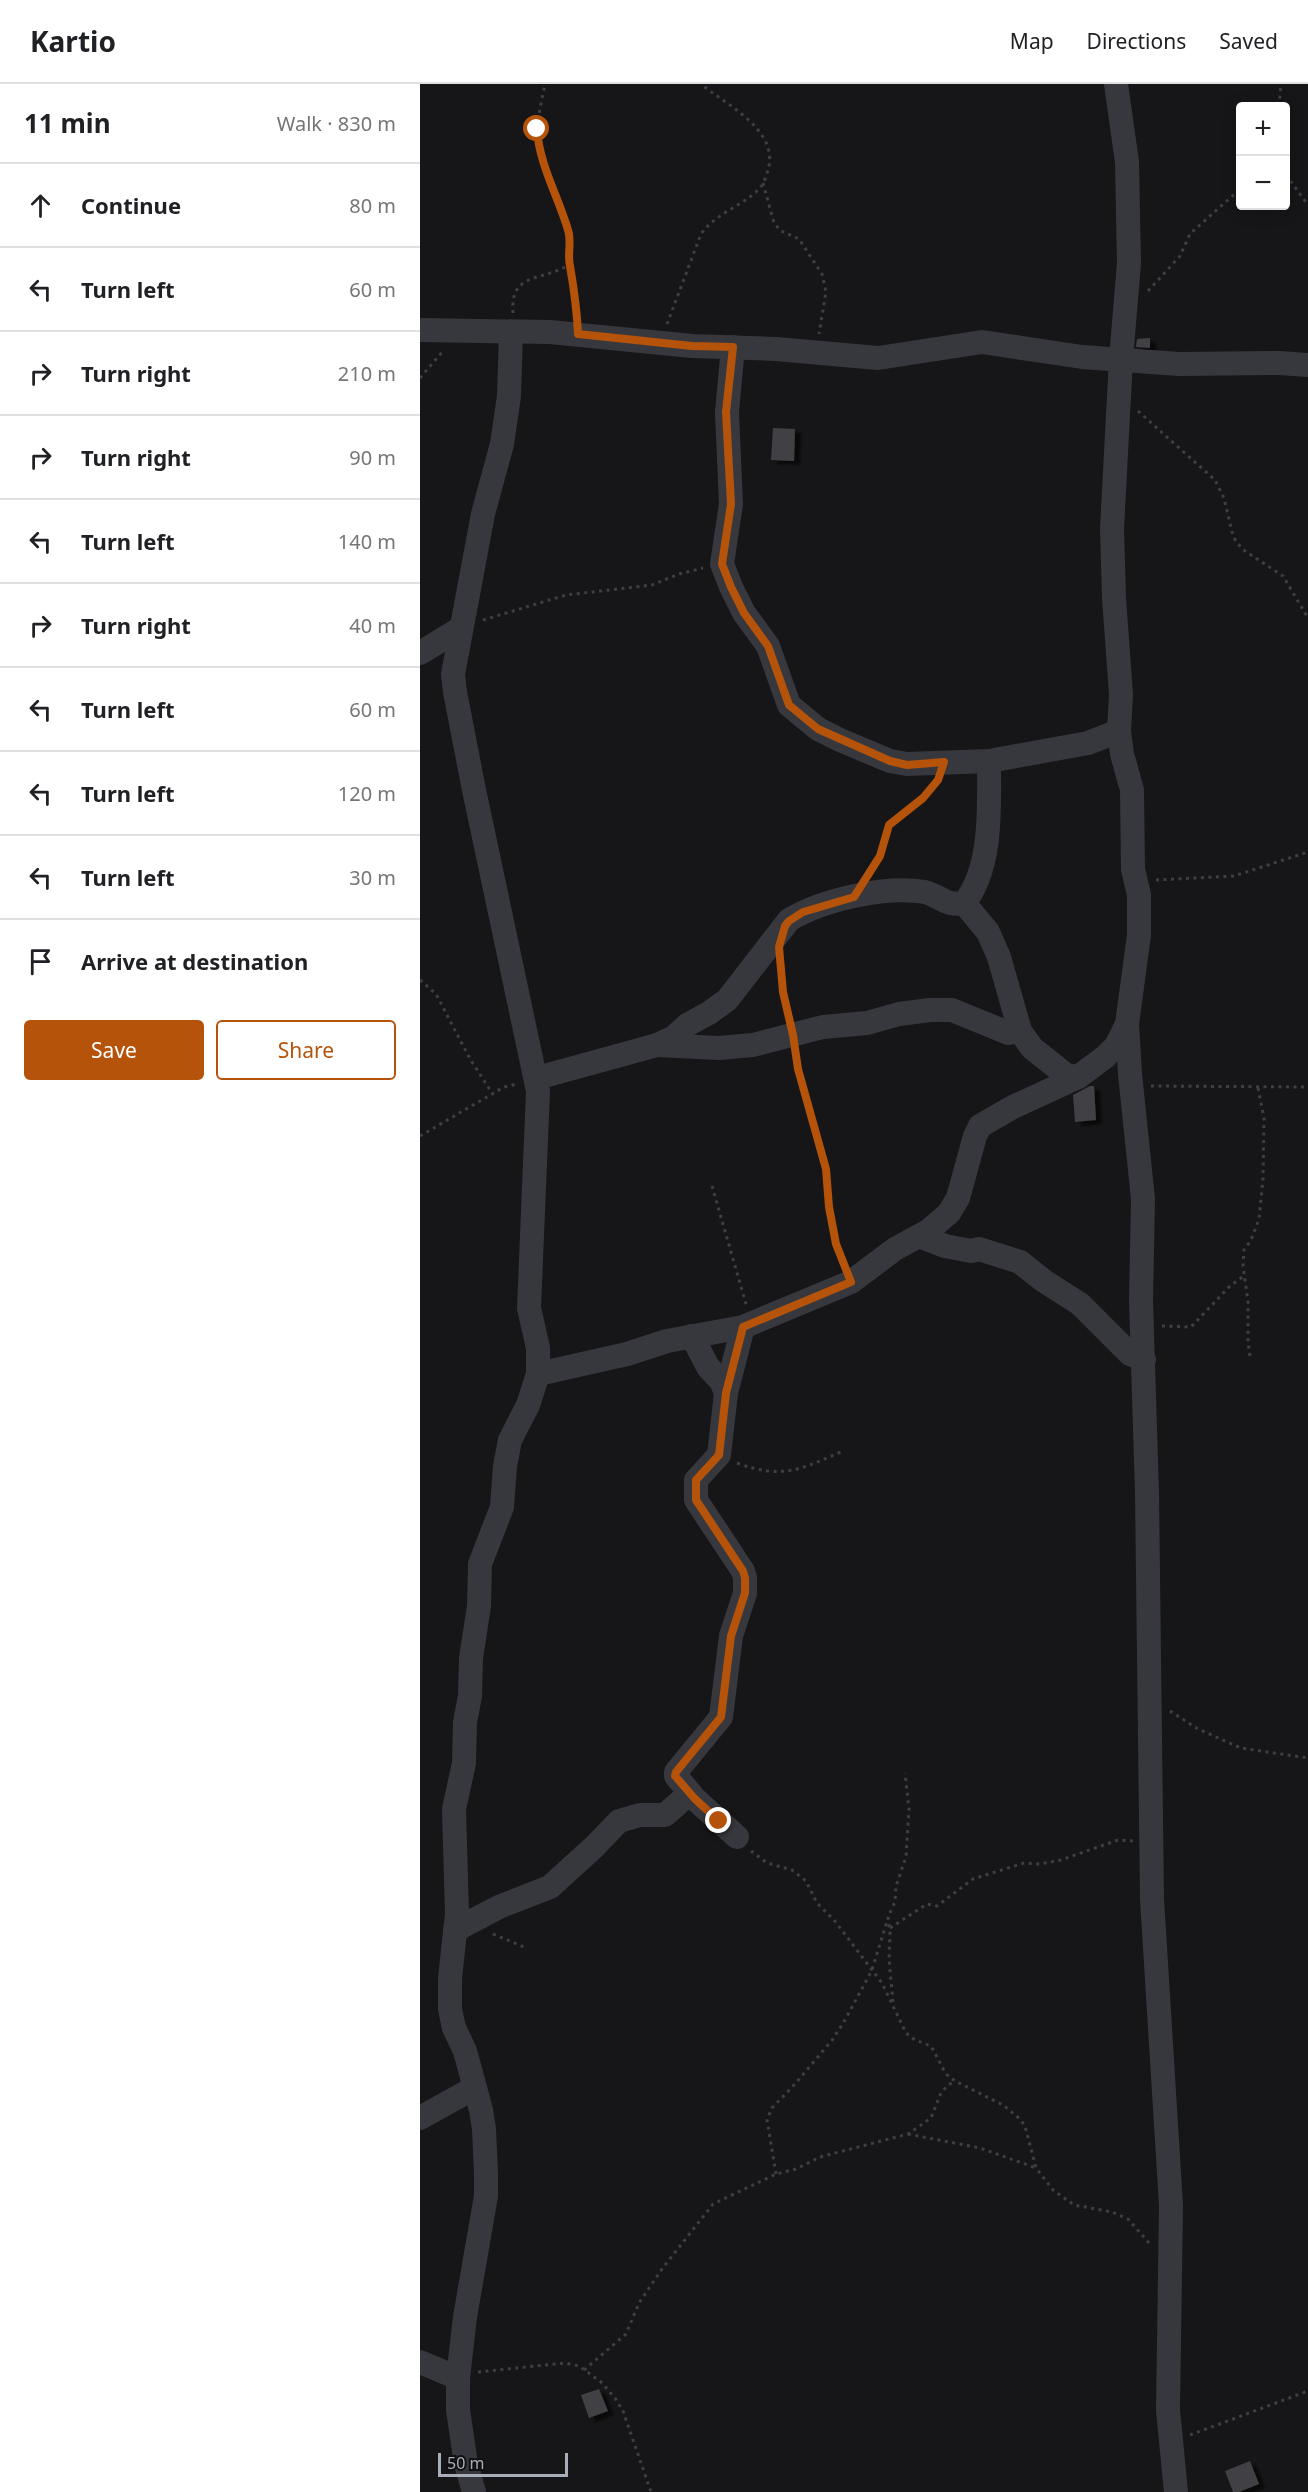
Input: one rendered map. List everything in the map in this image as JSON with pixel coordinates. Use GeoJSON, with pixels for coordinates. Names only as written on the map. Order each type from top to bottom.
{"type":"FeatureCollection","features":[{"type":"Feature","properties":{"kind":"street"},"geometry":{"type":"LineString","coordinates":[[1116,84],[1127,162],[1129,262],[1121,358],[1112,528],[1121,694],[1119,730],[1122,754],[1132,790],[1132,850],[1139,895],[1139,935],[1127,1024],[1143,1199],[1151,1847],[1158,2023],[1171,2205],[1168,2410],[1176,2492]]}},
{"type":"Feature","properties":{"kind":"street"},"geometry":{"type":"LineString","coordinates":[[420,330],[578,334],[660,343],[878,357],[982,342],[1082,357],[1121,358],[1179,364],[1308,365]]}},
{"type":"Feature","properties":{"kind":"street"},"geometry":{"type":"LineString","coordinates":[[474,2492],[466,2464],[458,2410],[458,2373],[465,2317],[486,2196],[484,2129],[465,2051],[454,2028],[450,2009],[457,1914],[454,1809],[464,1763],[471,1658],[479,1606],[480,1564],[502,1507],[510,1440],[532,1396],[538,1374],[538,1348],[529,1308],[538,1084],[454,692],[453,674],[483,514],[502,444],[509,396],[511,333]]}},
{"type":"Feature","properties":{"kind":"street"},"geometry":{"type":"LineString","coordinates":[[733,347],[726,412],[731,504],[722,564],[744,613],[768,646],[789,705],[795,711],[818,729],[890,761],[907,765],[989,761],[1088,743],[1119,730]]}},
{"type":"Feature","properties":{"kind":"street"},"geometry":{"type":"LineString","coordinates":[[420,653],[461,628]]}},
{"type":"Feature","properties":{"kind":"street"},"geometry":{"type":"LineString","coordinates":[[964,903],[976,885],[985,845],[989,807],[989,761]]}},
{"type":"Feature","properties":{"kind":"street"},"geometry":{"type":"LineString","coordinates":[[538,1084],[657,1045],[674,1037],[687,1025],[727,1000],[789,921],[803,912],[854,897],[905,890],[926,892],[951,904],[964,903]]}},
{"type":"Feature","properties":{"kind":"street"},"geometry":{"type":"LineString","coordinates":[[964,903],[988,932],[996,949],[1020,1031],[1032,1047],[1066,1075],[1078,1077]]}},
{"type":"Feature","properties":{"kind":"street"},"geometry":{"type":"LineString","coordinates":[[657,1045],[719,1048],[753,1045],[823,1027],[867,1023],[899,1014],[930,1010],[952,1010],[1008,1033],[1020,1031]]}},
{"type":"Feature","properties":{"kind":"street"},"geometry":{"type":"LineString","coordinates":[[538,1374],[627,1354],[667,1341],[747,1325],[851,1282],[895,1249],[920,1236],[954,1207],[980,1126],[1013,1107],[1078,1077],[1111,1052],[1127,1024]]}},
{"type":"Feature","properties":{"kind":"street"},"geometry":{"type":"LineString","coordinates":[[920,1236],[945,1246],[971,1251],[979,1249],[1020,1262],[1044,1281],[1080,1304],[1130,1354],[1144,1360]]}},
{"type":"Feature","properties":{"kind":"street"},"geometry":{"type":"LineString","coordinates":[[737,1837],[675,1776],[721,1717],[731,1636],[745,1593],[743,1571],[696,1500],[696,1480],[719,1455],[726,1393],[747,1325]]}},
{"type":"Feature","properties":{"kind":"street"},"geometry":{"type":"LineString","coordinates":[[692,1336],[708,1367],[721,1381],[726,1393]]}},
{"type":"Feature","properties":{"kind":"street"},"geometry":{"type":"LineString","coordinates":[[455,1930],[499,1907],[550,1887],[619,1821],[629,1816],[665,1815],[690,1793]]}},
{"type":"Feature","properties":{"kind":"street"},"geometry":{"type":"LineString","coordinates":[[420,2118],[474,2088]]}},
{"type":"Feature","properties":{"kind":"street"},"geometry":{"type":"LineString","coordinates":[[420,2362],[458,2373]]}},
{"type":"Feature","properties":{"kind":"path"},"geometry":{"type":"LineString","coordinates":[[545,84],[539,113],[538,147],[569,233],[571,254],[569,264],[576,293],[578,334]]}},
{"type":"Feature","properties":{"kind":"path"},"geometry":{"type":"LineString","coordinates":[[660,343],[701,234],[710,222],[759,188],[763,183],[770,159],[768,147],[760,133],[744,116],[701,84]]}},
{"type":"Feature","properties":{"kind":"path"},"geometry":{"type":"LineString","coordinates":[[1279,102],[1281,84]]}},
{"type":"Feature","properties":{"kind":"path"},"geometry":{"type":"LineString","coordinates":[[1290,181],[1308,205]]}},
{"type":"Feature","properties":{"kind":"path"},"geometry":{"type":"LineString","coordinates":[[763,183],[774,223],[781,231],[799,239],[822,274],[825,292],[814,353]]}},
{"type":"Feature","properties":{"kind":"path"},"geometry":{"type":"LineString","coordinates":[[1126,312],[1180,256],[1190,234],[1196,227],[1236,192]]}},
{"type":"Feature","properties":{"kind":"path"},"geometry":{"type":"LineString","coordinates":[[511,333],[514,322],[513,307],[518,286],[525,280],[557,271],[569,264]]}},
{"type":"Feature","properties":{"kind":"path"},"geometry":{"type":"LineString","coordinates":[[1120,396],[1215,480],[1224,498],[1233,536],[1237,543],[1245,551],[1283,576],[1308,618]]}},
{"type":"Feature","properties":{"kind":"path"},"geometry":{"type":"LineString","coordinates":[[461,628],[566,595],[652,585],[679,574],[722,564]]}},
{"type":"Feature","properties":{"kind":"path"},"geometry":{"type":"LineString","coordinates":[[854,897],[880,856],[889,825],[923,798],[938,780],[944,762]]}},
{"type":"Feature","properties":{"kind":"path"},"geometry":{"type":"LineString","coordinates":[[1136,882],[1234,876],[1308,852]]}},
{"type":"Feature","properties":{"kind":"path"},"geometry":{"type":"LineString","coordinates":[[780,958],[783,992],[798,1069],[826,1169],[829,1207],[836,1244],[851,1282]]}},
{"type":"Feature","properties":{"kind":"path"},"geometry":{"type":"LineString","coordinates":[[420,980],[436,994],[470,1059],[492,1093]]}},
{"type":"Feature","properties":{"kind":"path"},"geometry":{"type":"LineString","coordinates":[[420,1136],[492,1093],[514,1084],[538,1084]]}},
{"type":"Feature","properties":{"kind":"path"},"geometry":{"type":"LineString","coordinates":[[1131,1086],[1308,1087]]}},
{"type":"Feature","properties":{"kind":"path"},"geometry":{"type":"LineString","coordinates":[[1250,1356],[1244,1250],[1251,1240],[1259,1219],[1263,1179],[1264,1118],[1258,1088]]}},
{"type":"Feature","properties":{"kind":"path"},"geometry":{"type":"LineString","coordinates":[[712,1186],[747,1325]]}},
{"type":"Feature","properties":{"kind":"path"},"geometry":{"type":"LineString","coordinates":[[1143,1328],[1191,1327],[1230,1286],[1244,1276]]}},
{"type":"Feature","properties":{"kind":"path"},"geometry":{"type":"LineString","coordinates":[[719,1455],[772,1473],[793,1471],[843,1451]]}},
{"type":"Feature","properties":{"kind":"path"},"geometry":{"type":"LineString","coordinates":[[1150,1702],[1167,1709],[1198,1730],[1241,1748],[1308,1758]]}},
{"type":"Feature","properties":{"kind":"path"},"geometry":{"type":"LineString","coordinates":[[776,2174],[767,2120],[772,2108],[833,2038],[872,1970],[888,1918],[896,1902],[896,1886],[906,1857],[909,1809],[905,1773]]}},
{"type":"Feature","properties":{"kind":"path"},"geometry":{"type":"LineString","coordinates":[[737,1837],[767,1863],[778,1864],[792,1870],[806,1881],[817,1903],[834,1920],[882,1983],[906,2033],[915,2040],[931,2046],[946,2074],[956,2082],[985,2094],[1020,2119],[1025,2126],[1036,2168],[1053,2190],[1074,2205],[1112,2212],[1128,2218],[1154,2251]]}},
{"type":"Feature","properties":{"kind":"path"},"geometry":{"type":"LineString","coordinates":[[890,1928],[927,1904],[937,1906],[972,1879],[1024,1863],[1040,1864],[1061,1860],[1118,1840],[1132,1840],[1151,1847]]}},
{"type":"Feature","properties":{"kind":"path"},"geometry":{"type":"LineString","coordinates":[[888,1918],[893,2004]]}},
{"type":"Feature","properties":{"kind":"path"},"geometry":{"type":"LineString","coordinates":[[584,2370],[626,2334],[639,2303],[713,2204],[776,2174],[796,2169],[820,2157],[908,2134],[931,2118],[941,2093],[948,2085],[956,2082]]}},
{"type":"Feature","properties":{"kind":"path"},"geometry":{"type":"LineString","coordinates":[[908,2134],[980,2148],[1036,2168]]}},
{"type":"Feature","properties":{"kind":"path"},"geometry":{"type":"LineString","coordinates":[[458,2373],[565,2363],[579,2366],[601,2382],[623,2411],[651,2492]]}},
{"type":"Feature","properties":{"kind":"path"},"geometry":{"type":"LineString","coordinates":[[1171,2442],[1308,2391]]}},
{"type":"Feature","properties":{"kind":"building"},"geometry":{"type":"Polygon","coordinates":[[[1150,338],[1150,348],[1136,347],[1137,339],[1150,338]]]}},
{"type":"Feature","properties":{"kind":"building"},"geometry":{"type":"Polygon","coordinates":[[[773,428],[795,429],[794,461],[771,460],[773,428]]]}},
{"type":"Feature","properties":{"kind":"building"},"geometry":{"type":"Polygon","coordinates":[[[1094,1086],[1096,1120],[1075,1122],[1073,1095],[1094,1086]]]}},
{"type":"Feature","properties":{"kind":"building"},"geometry":{"type":"Polygon","coordinates":[[[599,2389],[608,2411],[589,2418],[581,2395],[599,2389]]]}},
{"type":"Feature","properties":{"kind":"building"},"geometry":{"type":"Polygon","coordinates":[[[1250,2461],[1259,2484],[1233,2492],[1225,2471],[1250,2461]]]}},
{"type":"Feature","properties":{"kind":"route"},"geometry":{"type":"LineString","coordinates":[[537,129],[538,147],[569,233],[571,254],[569,264],[576,293],[578,334],[692,346],[733,347],[726,412],[731,504],[722,564],[744,613],[768,646],[789,705],[818,729],[890,761],[907,765],[944,762],[938,780],[923,798],[889,825],[880,856],[854,897],[803,912],[789,921],[785,926],[779,947],[783,992],[798,1069],[826,1169],[829,1207],[836,1244],[851,1282],[791,1305],[743,1327],[726,1393],[719,1455],[696,1480],[694,1491],[696,1500],[743,1571],[745,1578],[745,1593],[731,1636],[721,1717],[684,1761],[675,1776],[719,1821]]}}]}
